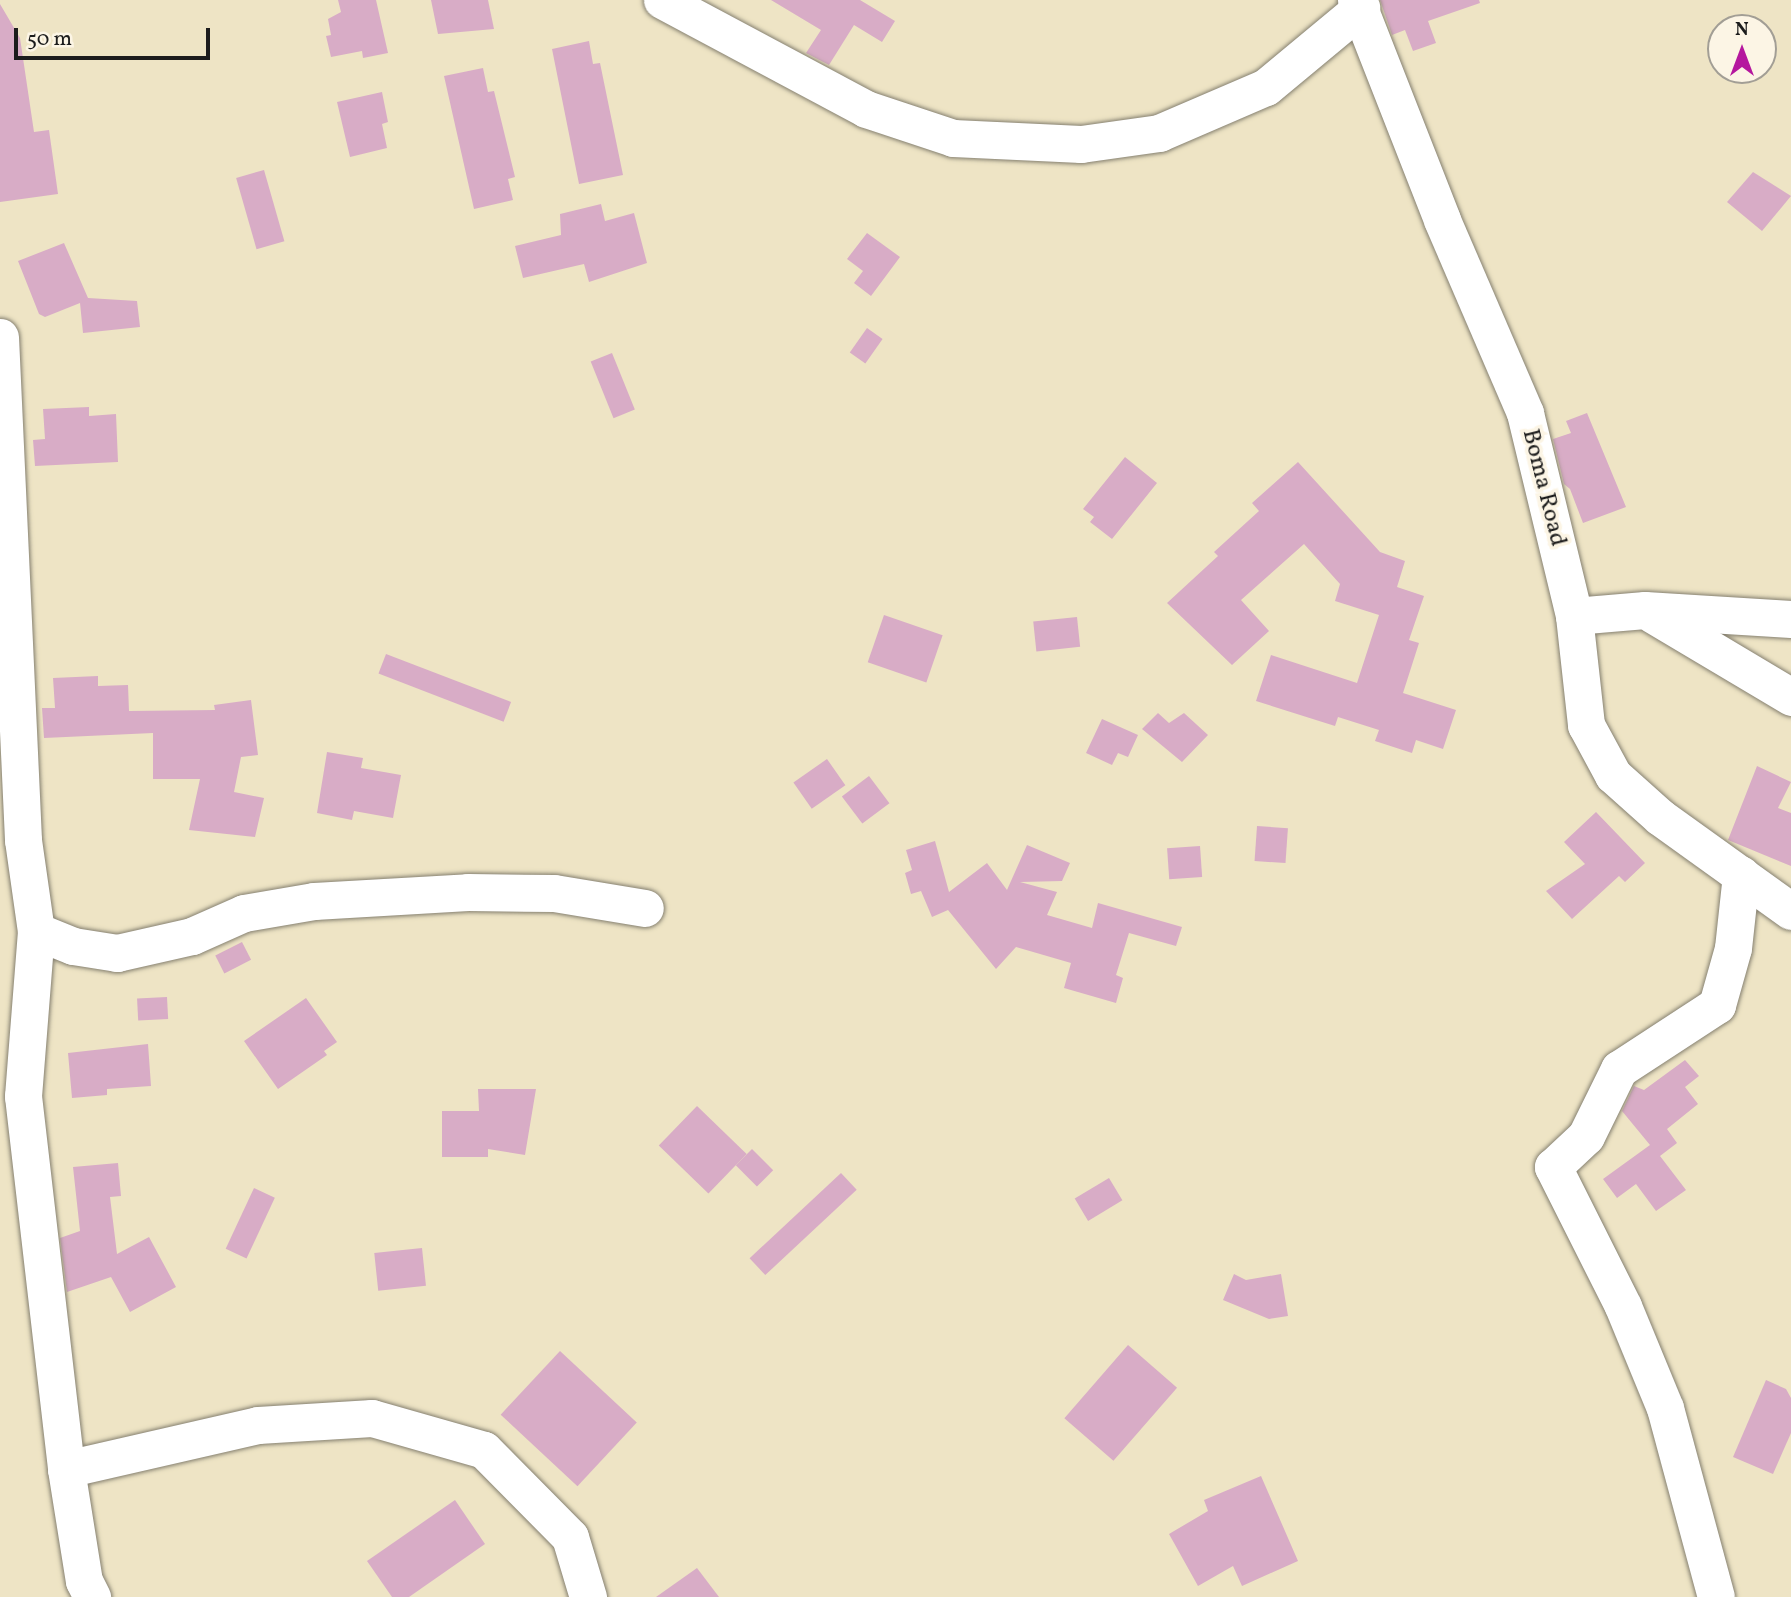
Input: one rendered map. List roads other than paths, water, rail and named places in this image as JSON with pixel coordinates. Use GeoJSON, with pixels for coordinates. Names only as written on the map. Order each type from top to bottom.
{"type":"FeatureCollection","features":[{"type":"Feature","properties":{"kind":"street"},"geometry":{"type":"LineString","coordinates":[[662,0],[866,109],[953,138],[1081,144],[1159,133],[1266,87],[1359,4]]}},
{"type":"Feature","properties":{"kind":"street","name":"Boma Road"},"geometry":{"type":"LineString","coordinates":[[1359,4],[1442,220],[1525,413],[1574,616],[1586,726],[1614,775],[1660,817],[1791,911]]}},
{"type":"Feature","properties":{"kind":"street"},"geometry":{"type":"LineString","coordinates":[[0,337],[8,605],[23,839],[36,930],[23,1096],[66,1469],[84,1581],[92,1597]]}},
{"type":"Feature","properties":{"kind":"street"},"geometry":{"type":"LineString","coordinates":[[1574,616],[1645,610],[1791,619]]}},
{"type":"Feature","properties":{"kind":"street"},"geometry":{"type":"LineString","coordinates":[[1645,610],[1791,697]]}},
{"type":"Feature","properties":{"kind":"street"},"geometry":{"type":"LineString","coordinates":[[1716,1597],[1665,1408],[1623,1306],[1553,1167],[1586,1136],[1619,1069],[1717,1005],[1733,947],[1741,874]]}},
{"type":"Feature","properties":{"kind":"street"},"geometry":{"type":"LineString","coordinates":[[36,930],[74,946],[117,953],[192,936],[244,913],[314,901],[468,892],[554,893],[645,908]]}},
{"type":"Feature","properties":{"kind":"street"},"geometry":{"type":"LineString","coordinates":[[66,1469],[258,1425],[372,1418],[484,1450],[570,1537],[588,1597]]}}]}
